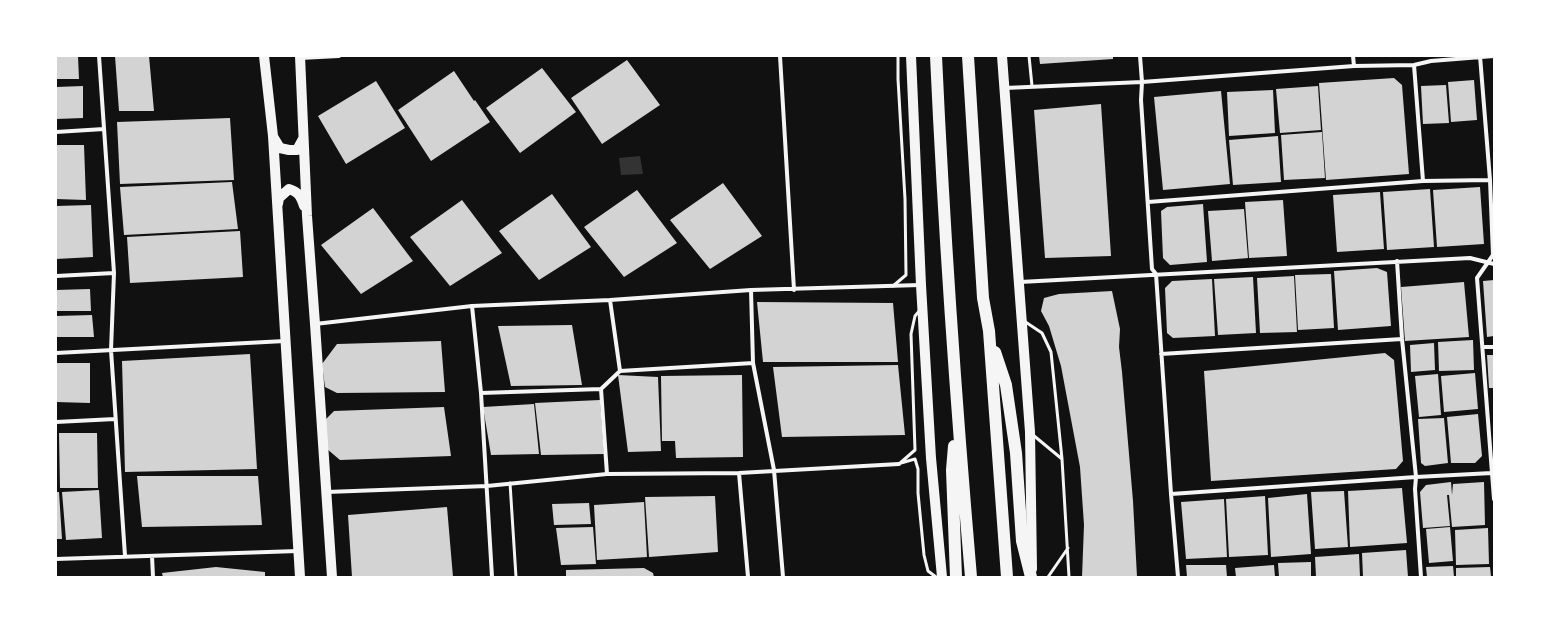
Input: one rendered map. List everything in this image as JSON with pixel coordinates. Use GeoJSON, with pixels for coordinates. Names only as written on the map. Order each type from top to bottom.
{"type":"FeatureCollection","features":[{"type":"Feature","properties":{"kind":"highway"},"geometry":{"type":"LineString","coordinates":[[936,56],[941,170],[957,413],[971,577]]}},
{"type":"Feature","properties":{"kind":"highway"},"geometry":{"type":"LineString","coordinates":[[968,56],[983,298],[989,331],[1007,577]]}},
{"type":"Feature","properties":{"kind":"highway"},"geometry":{"type":"LineString","coordinates":[[989,331],[1006,385],[1016,453],[1022,541],[1032,577]]}},
{"type":"Feature","properties":{"kind":"highway"},"geometry":{"type":"LineString","coordinates":[[956,577],[952,470],[957,413]]}},
{"type":"Feature","properties":{"kind":"main road"},"geometry":{"type":"LineString","coordinates":[[264,56],[273,136],[300,577]]}},
{"type":"Feature","properties":{"kind":"main road"},"geometry":{"type":"LineString","coordinates":[[911,56],[922,307],[931,458],[942,577]]}},
{"type":"Feature","properties":{"kind":"main road"},"geometry":{"type":"LineString","coordinates":[[1002,56],[1030,432],[1032,577]]}},
{"type":"Feature","properties":{"kind":"main road"},"geometry":{"type":"LineString","coordinates":[[300,57],[307,216],[332,577]]}},
{"type":"Feature","properties":{"kind":"main road"},"geometry":{"type":"LineString","coordinates":[[273,136],[280,148],[289,150],[297,150],[303,139]]}},
{"type":"Feature","properties":{"kind":"main road"},"geometry":{"type":"LineString","coordinates":[[277,215],[279,198],[289,189],[294,190],[300,196],[307,216]]}},
{"type":"Feature","properties":{"kind":"street"},"geometry":{"type":"LineString","coordinates":[[99,56],[114,273],[111,350],[125,556]]}},
{"type":"Feature","properties":{"kind":"street"},"geometry":{"type":"LineString","coordinates":[[300,57],[339,56]]}},
{"type":"Feature","properties":{"kind":"street"},"geometry":{"type":"LineString","coordinates":[[780,56],[794,290]]}},
{"type":"Feature","properties":{"kind":"street"},"geometry":{"type":"LineString","coordinates":[[1140,56],[1142,82],[1141,100],[1152,269],[1156,274],[1178,577]]}},
{"type":"Feature","properties":{"kind":"street"},"geometry":{"type":"LineString","coordinates":[[1353,56],[1354,66]]}},
{"type":"Feature","properties":{"kind":"street"},"geometry":{"type":"LineString","coordinates":[[1480,56],[1490,180],[1493,255],[1476,278],[1483,347],[1494,499]]}},
{"type":"Feature","properties":{"kind":"street"},"geometry":{"type":"LineString","coordinates":[[1005,88],[1142,82],[1354,66],[1414,65],[1430,58],[1494,56]]}},
{"type":"Feature","properties":{"kind":"street"},"geometry":{"type":"LineString","coordinates":[[1414,65],[1423,181]]}},
{"type":"Feature","properties":{"kind":"street"},"geometry":{"type":"LineString","coordinates":[[56,132],[104,129]]}},
{"type":"Feature","properties":{"kind":"street"},"geometry":{"type":"LineString","coordinates":[[1148,202],[1423,181],[1490,180]]}},
{"type":"Feature","properties":{"kind":"street"},"geometry":{"type":"LineString","coordinates":[[1019,282],[1470,258],[1494,264]]}},
{"type":"Feature","properties":{"kind":"street"},"geometry":{"type":"LineString","coordinates":[[1397,261],[1402,339],[1416,477],[1415,489],[1421,577]]}},
{"type":"Feature","properties":{"kind":"street"},"geometry":{"type":"LineString","coordinates":[[56,276],[114,273]]}},
{"type":"Feature","properties":{"kind":"street"},"geometry":{"type":"LineString","coordinates":[[315,324],[472,306],[610,300],[751,290],[794,290],[921,285]]}},
{"type":"Feature","properties":{"kind":"street"},"geometry":{"type":"LineString","coordinates":[[751,290],[753,363],[774,470],[783,577]]}},
{"type":"Feature","properties":{"kind":"street"},"geometry":{"type":"LineString","coordinates":[[610,300],[620,371]]}},
{"type":"Feature","properties":{"kind":"street"},"geometry":{"type":"LineString","coordinates":[[472,306],[481,393],[492,577]]}},
{"type":"Feature","properties":{"kind":"street"},"geometry":{"type":"LineString","coordinates":[[1161,354],[1402,339]]}},
{"type":"Feature","properties":{"kind":"street"},"geometry":{"type":"LineString","coordinates":[[56,352],[285,341]]}},
{"type":"Feature","properties":{"kind":"street"},"geometry":{"type":"LineString","coordinates":[[1483,347],[1494,347]]}},
{"type":"Feature","properties":{"kind":"street"},"geometry":{"type":"LineString","coordinates":[[481,393],[601,389],[620,371],[753,363]]}},
{"type":"Feature","properties":{"kind":"street"},"geometry":{"type":"LineString","coordinates":[[601,389],[607,474]]}},
{"type":"Feature","properties":{"kind":"street"},"geometry":{"type":"LineString","coordinates":[[56,422],[116,419]]}},
{"type":"Feature","properties":{"kind":"street"},"geometry":{"type":"LineString","coordinates":[[326,492],[487,486],[607,474],[739,473],[899,464]]}},
{"type":"Feature","properties":{"kind":"street"},"geometry":{"type":"LineString","coordinates":[[739,473],[748,577]]}},
{"type":"Feature","properties":{"kind":"street"},"geometry":{"type":"LineString","coordinates":[[1171,494],[1492,473]]}},
{"type":"Feature","properties":{"kind":"street"},"geometry":{"type":"LineString","coordinates":[[56,559],[298,551]]}},
{"type":"Feature","properties":{"kind":"street"},"geometry":{"type":"LineString","coordinates":[[152,556],[154,577]]}},
{"type":"Feature","properties":{"kind":"lane"},"geometry":{"type":"LineString","coordinates":[[892,286],[906,275],[898,56]]}},
{"type":"Feature","properties":{"kind":"lane"},"geometry":{"type":"LineString","coordinates":[[1029,56],[1032,86]]}},
{"type":"Feature","properties":{"kind":"lane"},"geometry":{"type":"LineString","coordinates":[[899,464],[915,450],[910,334],[915,316],[922,307]]}},
{"type":"Feature","properties":{"kind":"lane"},"geometry":{"type":"LineString","coordinates":[[1021,319],[1042,333],[1051,352],[1062,460],[1069,577]]}},
{"type":"Feature","properties":{"kind":"lane"},"geometry":{"type":"LineString","coordinates":[[1030,432],[1062,460]]}},
{"type":"Feature","properties":{"kind":"lane"},"geometry":{"type":"LineString","coordinates":[[899,464],[915,459],[918,468],[918,493],[924,555],[928,571],[936,577]]}},
{"type":"Feature","properties":{"kind":"lane"},"geometry":{"type":"LineString","coordinates":[[510,483],[516,577]]}},
{"type":"Feature","properties":{"kind":"lane"},"geometry":{"type":"LineString","coordinates":[[1048,577],[1068,548]]}},
{"type":"Feature","properties":{"kind":"shaded area"},"geometry":{"type":"Polygon","coordinates":[[[640,156],[643,174],[621,175],[619,158],[640,156]]]}},
{"type":"Feature","properties":{"kind":"building"},"geometry":{"type":"Polygon","coordinates":[[[56,56],[78,56],[79,79],[56,79],[56,56]]]}},
{"type":"Feature","properties":{"kind":"building"},"geometry":{"type":"Polygon","coordinates":[[[115,56],[149,56],[154,111],[119,111],[115,56]]]}},
{"type":"Feature","properties":{"kind":"building"},"geometry":{"type":"Polygon","coordinates":[[[1039,56],[1113,56],[1113,59],[1040,64],[1039,56]]]}},
{"type":"Feature","properties":{"kind":"building"},"geometry":{"type":"Polygon","coordinates":[[[627,60],[660,105],[602,144],[571,98],[627,60]]]}},
{"type":"Feature","properties":{"kind":"building"},"geometry":{"type":"Polygon","coordinates":[[[542,68],[576,112],[520,153],[486,108],[542,68]]]}},
{"type":"Feature","properties":{"kind":"building"},"geometry":{"type":"Polygon","coordinates":[[[454,71],[490,122],[431,161],[398,110],[454,71]]]}},
{"type":"Feature","properties":{"kind":"building"},"geometry":{"type":"Polygon","coordinates":[[[1394,78],[1402,85],[1409,174],[1326,180],[1319,83],[1394,78]]]}},
{"type":"Feature","properties":{"kind":"building"},"geometry":{"type":"Polygon","coordinates":[[[1474,80],[1477,120],[1451,122],[1448,82],[1474,80]]]}},
{"type":"Feature","properties":{"kind":"building"},"geometry":{"type":"Polygon","coordinates":[[[376,81],[405,128],[346,164],[318,116],[376,81]]]}},
{"type":"Feature","properties":{"kind":"building"},"geometry":{"type":"Polygon","coordinates":[[[1446,85],[1449,123],[1423,124],[1421,86],[1446,85]]]}},
{"type":"Feature","properties":{"kind":"building"},"geometry":{"type":"Polygon","coordinates":[[[83,86],[83,118],[56,119],[56,87],[83,86]]]}},
{"type":"Feature","properties":{"kind":"building"},"geometry":{"type":"Polygon","coordinates":[[[1318,86],[1321,130],[1280,133],[1276,89],[1318,86]]]}},
{"type":"Feature","properties":{"kind":"building"},"geometry":{"type":"Polygon","coordinates":[[[1273,90],[1275,133],[1229,136],[1227,92],[1273,90]]]}},
{"type":"Feature","properties":{"kind":"building"},"geometry":{"type":"Polygon","coordinates":[[[1221,91],[1230,184],[1163,190],[1154,97],[1221,91]]]}},
{"type":"Feature","properties":{"kind":"building"},"geometry":{"type":"Polygon","coordinates":[[[1101,104],[1111,256],[1045,258],[1034,110],[1101,104]]]}},
{"type":"Feature","properties":{"kind":"building"},"geometry":{"type":"Polygon","coordinates":[[[230,118],[234,180],[120,184],[117,122],[230,118]]]}},
{"type":"Feature","properties":{"kind":"building"},"geometry":{"type":"Polygon","coordinates":[[[1322,132],[1325,178],[1284,180],[1281,135],[1322,132]]]}},
{"type":"Feature","properties":{"kind":"building"},"geometry":{"type":"Polygon","coordinates":[[[1278,136],[1281,182],[1233,185],[1229,140],[1278,136]]]}},
{"type":"Feature","properties":{"kind":"building"},"geometry":{"type":"Polygon","coordinates":[[[56,145],[84,145],[86,200],[56,199],[56,145]]]}},
{"type":"Feature","properties":{"kind":"building"},"geometry":{"type":"Polygon","coordinates":[[[232,182],[238,229],[124,235],[120,187],[232,182]]]}},
{"type":"Feature","properties":{"kind":"building"},"geometry":{"type":"Polygon","coordinates":[[[723,183],[762,236],[710,269],[670,220],[723,183]]]}},
{"type":"Feature","properties":{"kind":"building"},"geometry":{"type":"Polygon","coordinates":[[[1480,187],[1484,244],[1437,247],[1433,190],[1480,187]]]}},
{"type":"Feature","properties":{"kind":"building"},"geometry":{"type":"Polygon","coordinates":[[[1430,189],[1434,247],[1387,250],[1383,192],[1430,189]]]}},
{"type":"Feature","properties":{"kind":"building"},"geometry":{"type":"Polygon","coordinates":[[[637,190],[677,243],[624,277],[584,227],[637,190]]]}},
{"type":"Feature","properties":{"kind":"building"},"geometry":{"type":"Polygon","coordinates":[[[1380,192],[1384,249],[1337,252],[1333,195],[1380,192]]]}},
{"type":"Feature","properties":{"kind":"building"},"geometry":{"type":"Polygon","coordinates":[[[552,194],[591,247],[539,280],[499,231],[552,194]]]}},
{"type":"Feature","properties":{"kind":"building"},"geometry":{"type":"Polygon","coordinates":[[[462,200],[502,253],[450,286],[410,237],[462,200]]]}},
{"type":"Feature","properties":{"kind":"building"},"geometry":{"type":"Polygon","coordinates":[[[1283,200],[1287,256],[1249,258],[1245,202],[1283,200]]]}},
{"type":"Feature","properties":{"kind":"building"},"geometry":{"type":"Polygon","coordinates":[[[1203,204],[1207,262],[1170,265],[1163,258],[1161,211],[1167,207],[1203,204]]]}},
{"type":"Feature","properties":{"kind":"building"},"geometry":{"type":"Polygon","coordinates":[[[91,205],[93,257],[56,259],[56,206],[91,205]]]}},
{"type":"Feature","properties":{"kind":"building"},"geometry":{"type":"Polygon","coordinates":[[[373,208],[413,261],[361,294],[321,245],[373,208]]]}},
{"type":"Feature","properties":{"kind":"building"},"geometry":{"type":"Polygon","coordinates":[[[1244,209],[1248,258],[1212,261],[1208,211],[1244,209]]]}},
{"type":"Feature","properties":{"kind":"building"},"geometry":{"type":"Polygon","coordinates":[[[240,231],[243,277],[130,283],[127,237],[240,231]]]}},
{"type":"Feature","properties":{"kind":"building"},"geometry":{"type":"Polygon","coordinates":[[[1377,268],[1387,272],[1391,326],[1338,330],[1334,271],[1377,268]]]}},
{"type":"Feature","properties":{"kind":"building"},"geometry":{"type":"Polygon","coordinates":[[[1331,274],[1334,328],[1298,330],[1295,275],[1331,274]]]}},
{"type":"Feature","properties":{"kind":"building"},"geometry":{"type":"Polygon","coordinates":[[[1294,276],[1297,332],[1260,333],[1257,278],[1294,276]]]}},
{"type":"Feature","properties":{"kind":"building"},"geometry":{"type":"Polygon","coordinates":[[[1253,277],[1256,333],[1218,335],[1214,279],[1253,277]]]}},
{"type":"Feature","properties":{"kind":"building"},"geometry":{"type":"Polygon","coordinates":[[[1212,279],[1215,336],[1173,338],[1167,333],[1165,288],[1172,281],[1212,279]]]}},
{"type":"Feature","properties":{"kind":"building"},"geometry":{"type":"Polygon","coordinates":[[[1494,280],[1494,336],[1487,337],[1483,281],[1494,280]]]}},
{"type":"Feature","properties":{"kind":"building"},"geometry":{"type":"Polygon","coordinates":[[[1464,282],[1469,337],[1405,341],[1401,287],[1464,282]]]}},
{"type":"Feature","properties":{"kind":"building"},"geometry":{"type":"Polygon","coordinates":[[[90,289],[91,311],[56,311],[56,290],[90,289]]]}},
{"type":"Feature","properties":{"kind":"building"},"geometry":{"type":"Polygon","coordinates":[[[1112,291],[1120,329],[1119,347],[1133,501],[1137,577],[1082,577],[1084,525],[1080,467],[1061,366],[1049,326],[1041,311],[1044,298],[1059,294],[1112,291]]]}},
{"type":"Feature","properties":{"kind":"building"},"geometry":{"type":"Polygon","coordinates":[[[757,302],[893,303],[898,362],[763,362],[757,302]]]}},
{"type":"Feature","properties":{"kind":"building"},"geometry":{"type":"Polygon","coordinates":[[[92,315],[94,337],[56,337],[56,316],[92,315]]]}},
{"type":"Feature","properties":{"kind":"building"},"geometry":{"type":"Polygon","coordinates":[[[572,325],[582,385],[511,386],[498,326],[572,325]]]}},
{"type":"Feature","properties":{"kind":"building"},"geometry":{"type":"Polygon","coordinates":[[[1473,340],[1474,370],[1439,371],[1438,342],[1473,340]]]}},
{"type":"Feature","properties":{"kind":"building"},"geometry":{"type":"Polygon","coordinates":[[[441,341],[445,392],[337,393],[325,387],[322,364],[337,344],[441,341]]]}},
{"type":"Feature","properties":{"kind":"building"},"geometry":{"type":"Polygon","coordinates":[[[1434,343],[1435,370],[1411,372],[1410,345],[1434,343]]]}},
{"type":"Feature","properties":{"kind":"building"},"geometry":{"type":"Polygon","coordinates":[[[1385,353],[1394,360],[1403,461],[1396,469],[1211,481],[1204,371],[1385,353]]]}},
{"type":"Feature","properties":{"kind":"building"},"geometry":{"type":"Polygon","coordinates":[[[250,354],[257,469],[125,472],[122,361],[250,354]]]}},
{"type":"Feature","properties":{"kind":"building"},"geometry":{"type":"Polygon","coordinates":[[[1487,355],[1494,355],[1494,388],[1489,388],[1487,355]]]}},
{"type":"Feature","properties":{"kind":"building"},"geometry":{"type":"Polygon","coordinates":[[[56,363],[90,363],[90,403],[56,402],[56,363]]]}},
{"type":"Feature","properties":{"kind":"building"},"geometry":{"type":"Polygon","coordinates":[[[898,365],[905,435],[782,437],[773,367],[898,365]]]}},
{"type":"Feature","properties":{"kind":"building"},"geometry":{"type":"Polygon","coordinates":[[[1475,373],[1478,409],[1444,412],[1441,376],[1475,373]]]}},
{"type":"Feature","properties":{"kind":"building"},"geometry":{"type":"Polygon","coordinates":[[[1438,374],[1441,415],[1419,417],[1415,376],[1438,374]]]}},
{"type":"Feature","properties":{"kind":"building"},"geometry":{"type":"Polygon","coordinates":[[[618,375],[658,377],[661,451],[628,452],[618,375]]]}},
{"type":"Feature","properties":{"kind":"building"},"geometry":{"type":"Polygon","coordinates":[[[742,375],[743,457],[676,458],[675,441],[662,441],[661,376],[742,375]]]}},
{"type":"Feature","properties":{"kind":"building"},"geometry":{"type":"Polygon","coordinates":[[[600,400],[604,454],[541,455],[535,403],[600,400]]]}},
{"type":"Feature","properties":{"kind":"building"},"geometry":{"type":"Polygon","coordinates":[[[534,404],[539,454],[491,455],[483,407],[534,404]]]}},
{"type":"Feature","properties":{"kind":"building"},"geometry":{"type":"Polygon","coordinates":[[[444,407],[451,456],[340,460],[327,449],[324,421],[334,411],[444,407]]]}},
{"type":"Feature","properties":{"kind":"building"},"geometry":{"type":"Polygon","coordinates":[[[1478,414],[1482,456],[1475,463],[1451,463],[1447,417],[1478,414]]]}},
{"type":"Feature","properties":{"kind":"building"},"geometry":{"type":"Polygon","coordinates":[[[1444,418],[1448,463],[1425,466],[1421,463],[1418,419],[1444,418]]]}},
{"type":"Feature","properties":{"kind":"building"},"geometry":{"type":"Polygon","coordinates":[[[59,433],[97,433],[98,488],[60,488],[59,433]]]}},
{"type":"Feature","properties":{"kind":"building"},"geometry":{"type":"Polygon","coordinates":[[[137,476],[258,476],[262,525],[142,527],[137,476]]]}},
{"type":"Feature","properties":{"kind":"building"},"geometry":{"type":"Polygon","coordinates":[[[1451,482],[1452,495],[1453,484],[1484,482],[1485,525],[1452,527],[1449,495],[1447,495],[1450,526],[1423,528],[1420,492],[1426,485],[1451,482]]]}},
{"type":"Feature","properties":{"kind":"building"},"geometry":{"type":"Polygon","coordinates":[[[1402,488],[1407,543],[1350,547],[1348,491],[1402,488]]]}},
{"type":"Feature","properties":{"kind":"building"},"geometry":{"type":"Polygon","coordinates":[[[99,490],[102,538],[66,540],[62,492],[99,490]]]}},
{"type":"Feature","properties":{"kind":"building"},"geometry":{"type":"Polygon","coordinates":[[[1344,491],[1348,547],[1315,549],[1311,492],[1344,491]]]}},
{"type":"Feature","properties":{"kind":"building"},"geometry":{"type":"Polygon","coordinates":[[[56,492],[59,492],[62,539],[56,539],[56,492]]]}},
{"type":"Feature","properties":{"kind":"building"},"geometry":{"type":"Polygon","coordinates":[[[1307,494],[1311,554],[1271,557],[1268,498],[1307,494]]]}},
{"type":"Feature","properties":{"kind":"building"},"geometry":{"type":"Polygon","coordinates":[[[715,496],[718,552],[649,557],[645,497],[715,496]]]}},
{"type":"Feature","properties":{"kind":"building"},"geometry":{"type":"Polygon","coordinates":[[[1265,496],[1268,555],[1229,557],[1226,499],[1265,496]]]}},
{"type":"Feature","properties":{"kind":"building"},"geometry":{"type":"Polygon","coordinates":[[[1224,499],[1227,557],[1186,559],[1181,502],[1224,499]]]}},
{"type":"Feature","properties":{"kind":"building"},"geometry":{"type":"Polygon","coordinates":[[[644,502],[647,557],[597,560],[594,505],[644,502]]]}},
{"type":"Feature","properties":{"kind":"building"},"geometry":{"type":"Polygon","coordinates":[[[589,503],[591,524],[554,525],[552,504],[589,503]]]}},
{"type":"Feature","properties":{"kind":"building"},"geometry":{"type":"Polygon","coordinates":[[[447,507],[453,577],[352,577],[348,515],[447,507]]]}},
{"type":"Feature","properties":{"kind":"building"},"geometry":{"type":"Polygon","coordinates":[[[593,527],[596,564],[561,565],[556,528],[593,527]]]}},
{"type":"Feature","properties":{"kind":"building"},"geometry":{"type":"Polygon","coordinates":[[[1450,527],[1453,561],[1429,563],[1426,529],[1450,527]]]}},
{"type":"Feature","properties":{"kind":"building"},"geometry":{"type":"Polygon","coordinates":[[[1488,528],[1489,564],[1456,565],[1455,530],[1488,528]]]}},
{"type":"Feature","properties":{"kind":"building"},"geometry":{"type":"Polygon","coordinates":[[[1406,550],[1408,577],[1363,577],[1362,553],[1406,550]]]}},
{"type":"Feature","properties":{"kind":"building"},"geometry":{"type":"Polygon","coordinates":[[[1359,554],[1360,577],[1316,577],[1315,557],[1359,554]]]}},
{"type":"Feature","properties":{"kind":"building"},"geometry":{"type":"Polygon","coordinates":[[[1311,562],[1311,577],[1279,577],[1278,563],[1311,562]]]}},
{"type":"Feature","properties":{"kind":"building"},"geometry":{"type":"Polygon","coordinates":[[[1186,565],[1226,565],[1227,577],[1187,577],[1186,565]]]}},
{"type":"Feature","properties":{"kind":"building"},"geometry":{"type":"Polygon","coordinates":[[[1274,565],[1275,577],[1236,577],[1235,568],[1274,565]]]}},
{"type":"Feature","properties":{"kind":"building"},"geometry":{"type":"Polygon","coordinates":[[[1453,566],[1454,577],[1427,577],[1426,567],[1453,566]]]}},
{"type":"Feature","properties":{"kind":"building"},"geometry":{"type":"Polygon","coordinates":[[[216,567],[265,572],[265,577],[163,577],[162,573],[216,567]]]}},
{"type":"Feature","properties":{"kind":"building"},"geometry":{"type":"Polygon","coordinates":[[[1490,567],[1491,577],[1456,577],[1456,568],[1490,567]]]}},
{"type":"Feature","properties":{"kind":"building"},"geometry":{"type":"Polygon","coordinates":[[[644,568],[653,573],[654,577],[566,577],[566,570],[644,568]]]}}]}
